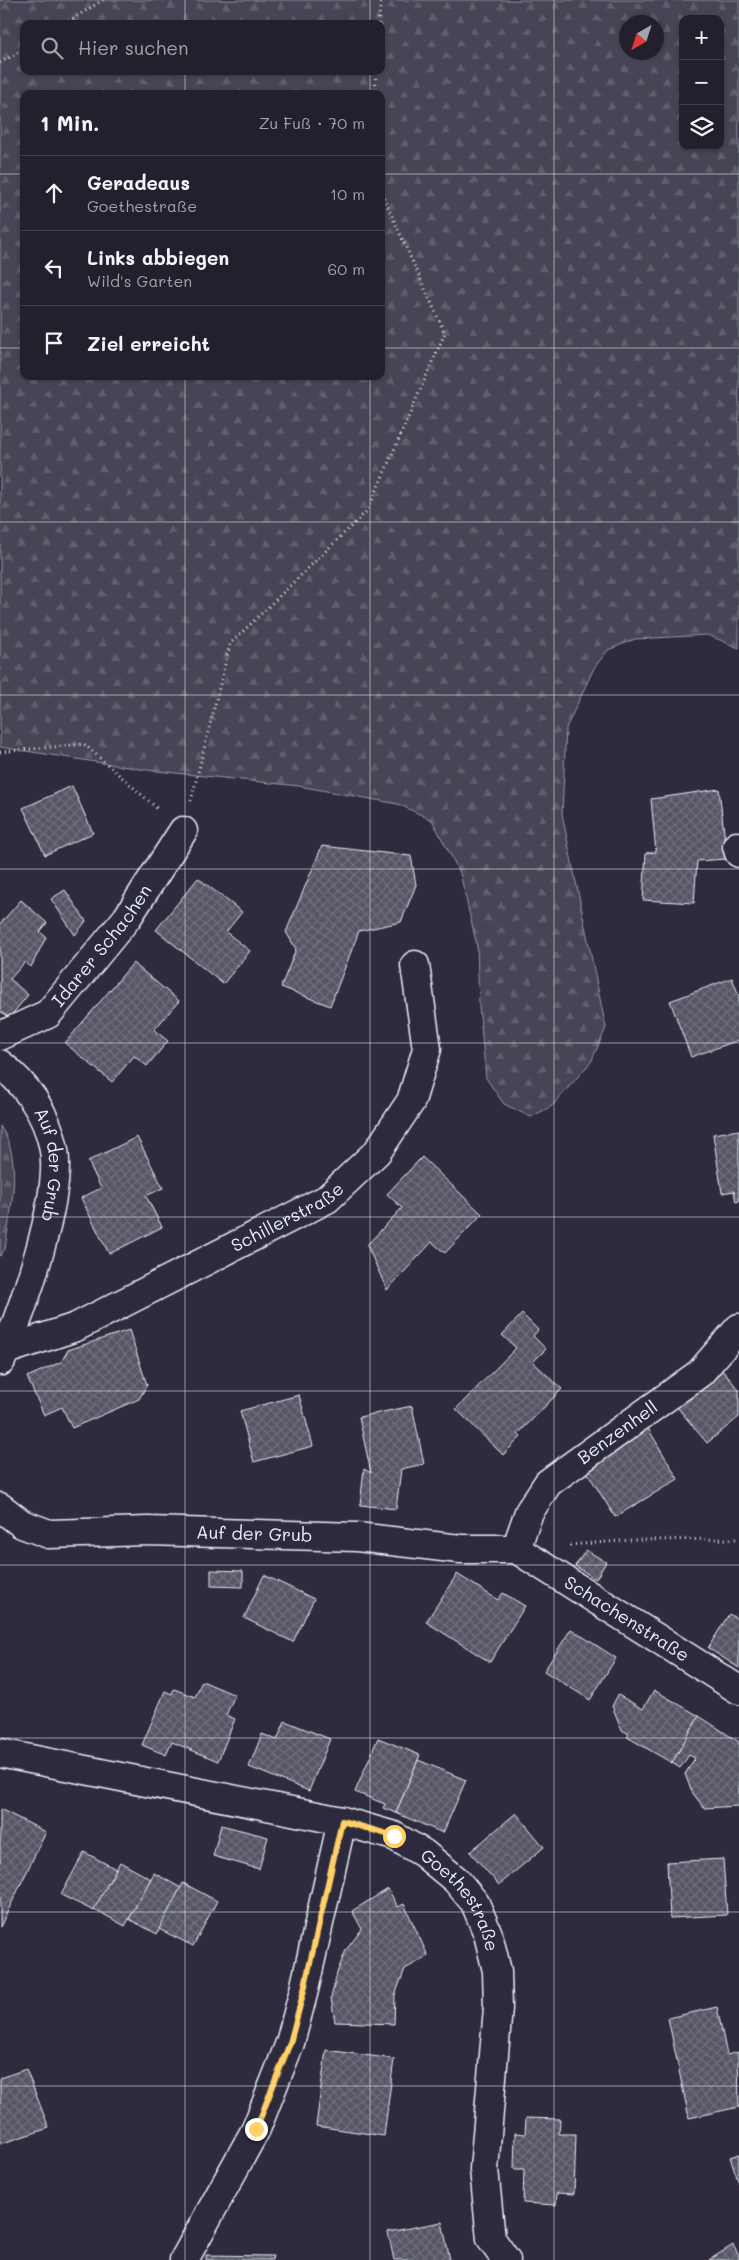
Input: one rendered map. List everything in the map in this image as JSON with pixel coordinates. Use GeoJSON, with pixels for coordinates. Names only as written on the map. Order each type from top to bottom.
{"type":"FeatureCollection","features":[{"type":"Feature","properties":{"kind":"street","name":"Idarer Schachen"},"geometry":{"type":"LineString","coordinates":[[0,1036],[48,1014],[127,918],[183,831]]}},
{"type":"Feature","properties":{"kind":"street","name":"Schillerstraße"},"geometry":{"type":"LineString","coordinates":[[3,1357],[76,1327],[327,1199],[377,1152],[411,1101],[427,1049],[415,965]]}},
{"type":"Feature","properties":{"kind":"street","name":"Auf der Grub"},"geometry":{"type":"LineString","coordinates":[[0,1064],[11,1072],[41,1110],[54,1146],[54,1183],[47,1221],[25,1298],[3,1357]]}},
{"type":"Feature","properties":{"kind":"street","name":"Benzenhell"},"geometry":{"type":"LineString","coordinates":[[516,1549],[529,1512],[548,1483],[700,1373],[739,1328]]}},
{"type":"Feature","properties":{"kind":"street","name":"Auf der Grub"},"geometry":{"type":"LineString","coordinates":[[0,1507],[22,1524],[49,1534],[148,1532],[357,1537],[460,1549],[516,1549]]}},
{"type":"Feature","properties":{"kind":"street","name":"Schachenstraße"},"geometry":{"type":"LineString","coordinates":[[516,1549],[739,1690]]}},
{"type":"Feature","properties":{"kind":"street","name":"Goethestraße"},"geometry":{"type":"LineString","coordinates":[[0,1753],[342,1821],[394,1836],[423,1853],[456,1880],[475,1903],[488,1934],[497,1971],[498,2008],[484,2169],[491,2238],[506,2260]]}},
{"type":"Feature","properties":{"kind":"street"},"geometry":{"type":"LineString","coordinates":[[184,2260],[256,2129],[290,2043],[304,1990],[342,1821]]}},
{"type":"Feature","properties":{"kind":"path"},"geometry":{"type":"LineString","coordinates":[[70,20],[103,0]]}},
{"type":"Feature","properties":{"kind":"path"},"geometry":{"type":"LineString","coordinates":[[378,20],[381,0]]}},
{"type":"Feature","properties":{"kind":"path"},"geometry":{"type":"LineString","coordinates":[[0,63],[20,50]]}},
{"type":"Feature","properties":{"kind":"path"},"geometry":{"type":"LineString","coordinates":[[375,90],[376,75]]}},
{"type":"Feature","properties":{"kind":"path"},"geometry":{"type":"LineString","coordinates":[[0,752],[84,744],[183,831],[230,644],[368,510],[445,333],[385,201]]}},
{"type":"Feature","properties":{"kind":"path"},"geometry":{"type":"LineString","coordinates":[[564,1545],[632,1540],[739,1539]]}},
{"type":"Feature","properties":{"kind":"green space"},"geometry":{"type":"Polygon","coordinates":[[[0,0],[739,0],[739,648],[708,635],[635,639],[608,650],[594,668],[566,728],[562,814],[606,1028],[591,1062],[552,1106],[531,1117],[504,1104],[486,1078],[479,1006],[477,946],[460,873],[432,820],[398,804],[299,786],[147,770],[0,747],[0,0]]]}},
{"type":"Feature","properties":{"kind":"green space"},"geometry":{"type":"Polygon","coordinates":[[[0,1126],[12,1154],[13,1186],[5,1249],[0,1256],[0,1126]]]}},
{"type":"Feature","properties":{"kind":"building"},"geometry":{"type":"Polygon","coordinates":[[[72,786],[93,833],[45,855],[23,808],[72,786]]]}},
{"type":"Feature","properties":{"kind":"building"},"geometry":{"type":"Polygon","coordinates":[[[719,789],[727,859],[697,861],[694,903],[643,900],[646,853],[656,852],[651,799],[719,789]]]}},
{"type":"Feature","properties":{"kind":"building"},"geometry":{"type":"Polygon","coordinates":[[[322,846],[411,856],[416,885],[401,922],[359,931],[330,1006],[281,987],[296,949],[286,932],[322,846]]]}},
{"type":"Feature","properties":{"kind":"building"},"geometry":{"type":"Polygon","coordinates":[[[198,878],[242,912],[226,932],[250,951],[223,984],[156,930],[198,878]]]}},
{"type":"Feature","properties":{"kind":"building"},"geometry":{"type":"Polygon","coordinates":[[[65,890],[86,921],[75,935],[51,899],[65,890]]]}},
{"type":"Feature","properties":{"kind":"building"},"geometry":{"type":"Polygon","coordinates":[[[21,900],[47,923],[40,932],[46,937],[31,967],[25,962],[10,979],[28,995],[9,1018],[0,1011],[0,924],[21,900]]]}},
{"type":"Feature","properties":{"kind":"building"},"geometry":{"type":"Polygon","coordinates":[[[133,963],[179,1001],[154,1030],[168,1041],[147,1066],[134,1056],[112,1082],[65,1043],[133,963]]]}},
{"type":"Feature","properties":{"kind":"building"},"geometry":{"type":"Polygon","coordinates":[[[732,978],[739,996],[739,1040],[691,1057],[670,1001],[732,978]]]}},
{"type":"Feature","properties":{"kind":"building"},"geometry":{"type":"Polygon","coordinates":[[[739,1130],[739,1201],[736,1202],[734,1191],[722,1193],[713,1134],[739,1130]]]}},
{"type":"Feature","properties":{"kind":"building"},"geometry":{"type":"Polygon","coordinates":[[[137,1137],[163,1188],[146,1196],[162,1227],[109,1254],[81,1198],[101,1188],[88,1161],[137,1137]]]}},
{"type":"Feature","properties":{"kind":"building"},"geometry":{"type":"Polygon","coordinates":[[[422,1157],[482,1214],[445,1253],[432,1242],[387,1290],[367,1245],[402,1208],[387,1194],[422,1157]]]}},
{"type":"Feature","properties":{"kind":"building"},"geometry":{"type":"Polygon","coordinates":[[[522,1314],[538,1330],[533,1336],[546,1349],[533,1362],[562,1389],[518,1434],[521,1437],[503,1455],[456,1409],[516,1348],[502,1335],[522,1314]]]}},
{"type":"Feature","properties":{"kind":"building"},"geometry":{"type":"Polygon","coordinates":[[[129,1330],[147,1385],[139,1399],[72,1428],[62,1407],[44,1415],[27,1377],[61,1362],[68,1350],[129,1330]]]}},
{"type":"Feature","properties":{"kind":"building"},"geometry":{"type":"Polygon","coordinates":[[[722,1370],[739,1390],[739,1417],[707,1443],[677,1407],[722,1370]]]}},
{"type":"Feature","properties":{"kind":"building"},"geometry":{"type":"Polygon","coordinates":[[[299,1395],[313,1446],[254,1462],[240,1411],[299,1395]]]}},
{"type":"Feature","properties":{"kind":"building"},"geometry":{"type":"Polygon","coordinates":[[[412,1406],[424,1464],[401,1469],[396,1509],[360,1505],[364,1469],[371,1473],[359,1417],[412,1406]]]}},
{"type":"Feature","properties":{"kind":"building"},"geometry":{"type":"Polygon","coordinates":[[[646,1425],[678,1479],[615,1517],[582,1464],[646,1425]]]}},
{"type":"Feature","properties":{"kind":"building"},"geometry":{"type":"Polygon","coordinates":[[[586,1550],[606,1562],[596,1579],[575,1566],[586,1550]]]}},
{"type":"Feature","properties":{"kind":"building"},"geometry":{"type":"Polygon","coordinates":[[[211,1570],[243,1571],[243,1587],[211,1586],[211,1570]]]}},
{"type":"Feature","properties":{"kind":"building"},"geometry":{"type":"Polygon","coordinates":[[[457,1574],[498,1600],[503,1593],[525,1606],[490,1662],[426,1622],[457,1574]]]}},
{"type":"Feature","properties":{"kind":"building"},"geometry":{"type":"Polygon","coordinates":[[[264,1575],[314,1599],[293,1642],[244,1618],[264,1575]]]}},
{"type":"Feature","properties":{"kind":"building"},"geometry":{"type":"Polygon","coordinates":[[[729,1614],[739,1620],[739,1668],[708,1648],[729,1614]]]}},
{"type":"Feature","properties":{"kind":"building"},"geometry":{"type":"Polygon","coordinates":[[[571,1629],[616,1658],[590,1700],[544,1671],[571,1629]]]}},
{"type":"Feature","properties":{"kind":"building"},"geometry":{"type":"Polygon","coordinates":[[[202,1681],[235,1695],[226,1715],[235,1719],[218,1761],[172,1742],[166,1755],[142,1745],[165,1691],[172,1694],[174,1689],[195,1697],[202,1681]]]}},
{"type":"Feature","properties":{"kind":"building"},"geometry":{"type":"Polygon","coordinates":[[[654,1690],[699,1716],[672,1763],[627,1737],[629,1734],[622,1730],[612,1706],[618,1695],[643,1709],[654,1690]]]}},
{"type":"Feature","properties":{"kind":"building"},"geometry":{"type":"Polygon","coordinates":[[[699,1716],[739,1742],[739,1806],[704,1808],[692,1792],[685,1774],[695,1758],[689,1755],[680,1768],[672,1763],[699,1716]]]}},
{"type":"Feature","properties":{"kind":"building"},"geometry":{"type":"Polygon","coordinates":[[[285,1721],[330,1739],[309,1791],[249,1767],[262,1734],[277,1740],[285,1721]]]}},
{"type":"Feature","properties":{"kind":"building"},"geometry":{"type":"Polygon","coordinates":[[[378,1738],[420,1755],[396,1813],[383,1808],[385,1804],[355,1792],[378,1738]]]}},
{"type":"Feature","properties":{"kind":"building"},"geometry":{"type":"Polygon","coordinates":[[[418,1760],[466,1780],[443,1833],[396,1813],[418,1760]]]}},
{"type":"Feature","properties":{"kind":"building"},"geometry":{"type":"Polygon","coordinates":[[[0,1809],[46,1832],[0,1927],[0,1809]]]}},
{"type":"Feature","properties":{"kind":"building"},"geometry":{"type":"Polygon","coordinates":[[[516,1813],[544,1847],[499,1885],[470,1852],[516,1813]]]}},
{"type":"Feature","properties":{"kind":"building"},"geometry":{"type":"Polygon","coordinates":[[[221,1825],[268,1837],[259,1869],[213,1856],[221,1825]]]}},
{"type":"Feature","properties":{"kind":"building"},"geometry":{"type":"Polygon","coordinates":[[[84,1852],[116,1869],[94,1911],[61,1895],[84,1852]]]}},
{"type":"Feature","properties":{"kind":"building"},"geometry":{"type":"Polygon","coordinates":[[[723,1859],[727,1915],[670,1918],[667,1862],[723,1859]]]}},
{"type":"Feature","properties":{"kind":"building"},"geometry":{"type":"Polygon","coordinates":[[[120,1862],[151,1879],[125,1926],[94,1909],[120,1862]]]}},
{"type":"Feature","properties":{"kind":"building"},"geometry":{"type":"Polygon","coordinates":[[[154,1873],[181,1888],[157,1934],[129,1919],[154,1873]]]}},
{"type":"Feature","properties":{"kind":"building"},"geometry":{"type":"Polygon","coordinates":[[[183,1883],[217,1901],[193,1946],[159,1929],[183,1883]]]}},
{"type":"Feature","properties":{"kind":"building"},"geometry":{"type":"Polygon","coordinates":[[[388,1889],[398,1907],[404,1904],[428,1956],[405,1969],[395,1995],[394,2024],[335,2022],[331,1998],[337,1973],[346,1950],[362,1929],[352,1911],[388,1889]]]}},
{"type":"Feature","properties":{"kind":"building"},"geometry":{"type":"Polygon","coordinates":[[[717,2007],[727,2055],[738,2052],[739,2107],[689,2118],[668,2018],[717,2007]]]}},
{"type":"Feature","properties":{"kind":"building"},"geometry":{"type":"Polygon","coordinates":[[[326,2050],[394,2059],[384,2136],[316,2126],[326,2050]]]}},
{"type":"Feature","properties":{"kind":"building"},"geometry":{"type":"Polygon","coordinates":[[[26,2069],[49,2128],[0,2144],[0,2078],[26,2069]]]}},
{"type":"Feature","properties":{"kind":"building"},"geometry":{"type":"Polygon","coordinates":[[[526,2118],[560,2119],[559,2134],[576,2134],[574,2194],[557,2193],[556,2205],[523,2203],[524,2169],[514,2169],[515,2133],[525,2134],[526,2118]]]}},
{"type":"Feature","properties":{"kind":"building"},"geometry":{"type":"Polygon","coordinates":[[[739,2154],[739,2183],[730,2157],[739,2154]]]}},
{"type":"Feature","properties":{"kind":"building"},"geometry":{"type":"Polygon","coordinates":[[[442,2222],[450,2260],[394,2260],[388,2232],[442,2222]]]}},
{"type":"Feature","properties":{"kind":"building"},"geometry":{"type":"Polygon","coordinates":[[[733,2245],[739,2260],[709,2260],[733,2245]]]}},
{"type":"Feature","properties":{"kind":"building"},"geometry":{"type":"Polygon","coordinates":[[[206,2255],[273,2256],[272,2260],[206,2260],[206,2255]]]}},
{"type":"Feature","properties":{"kind":"route"},"geometry":{"type":"LineString","coordinates":[[256,2129],[290,2043],[304,1990],[342,1821],[394,1836]]}}]}
